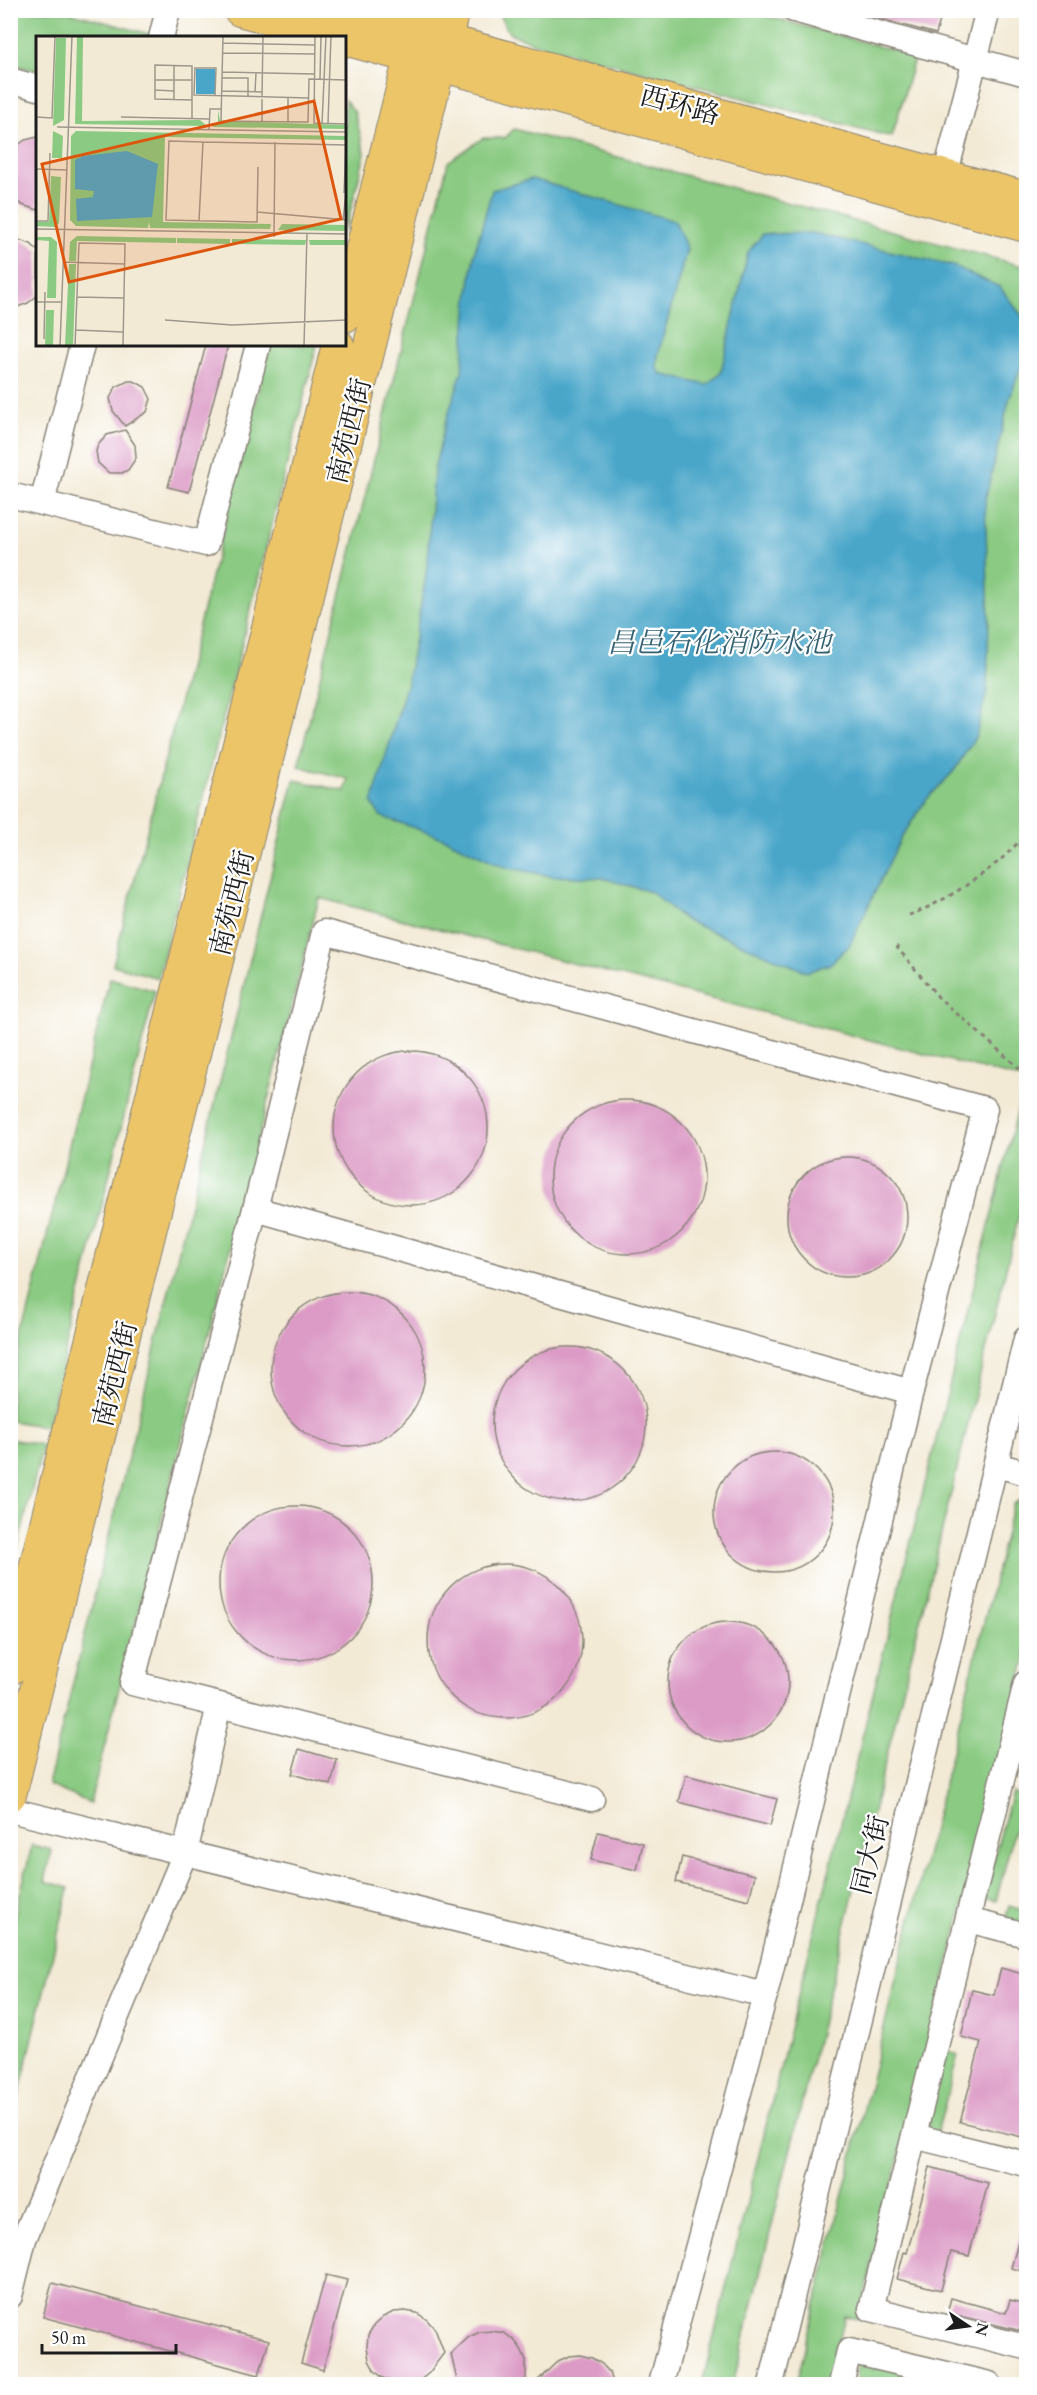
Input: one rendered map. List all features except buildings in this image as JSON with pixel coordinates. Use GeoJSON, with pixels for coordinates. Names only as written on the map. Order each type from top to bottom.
{"type":"FeatureCollection","features":[{"type":"Feature","properties":{"kind":"main road"},"geometry":{"type":"LineString","coordinates":[[240,10],[333,36]]}},
{"type":"Feature","properties":{"kind":"main road","name":"西环路"},"geometry":{"type":"LineString","coordinates":[[334,10],[426,41],[940,188],[1026,226]]}},
{"type":"Feature","properties":{"kind":"main road","name":"南苑西街"},"geometry":{"type":"LineString","coordinates":[[346,313],[426,41],[453,10]]}},
{"type":"Feature","properties":{"kind":"main road","name":"西环路"},"geometry":{"type":"LineString","coordinates":[[346,39],[426,41]]}},
{"type":"Feature","properties":{"kind":"main road","name":"南苑西街"},"geometry":{"type":"LineString","coordinates":[[10,1795],[426,41]]}},
{"type":"Feature","properties":{"kind":"main road","name":"西环路"},"geometry":{"type":"LineString","coordinates":[[940,188],[1026,198]]}},
{"type":"Feature","properties":{"kind":"main road","name":"南苑西街"},"geometry":{"type":"LineString","coordinates":[[10,1670],[338,346]]}},
{"type":"Feature","properties":{"kind":"street"},"geometry":{"type":"LineString","coordinates":[[162,36],[168,10]]}},
{"type":"Feature","properties":{"kind":"street"},"geometry":{"type":"LineString","coordinates":[[794,10],[974,62],[1026,74]]}},
{"type":"Feature","properties":{"kind":"street"},"geometry":{"type":"LineString","coordinates":[[940,188],[988,10]]}},
{"type":"Feature","properties":{"kind":"street"},"geometry":{"type":"LineString","coordinates":[[10,80],[36,87]]}},
{"type":"Feature","properties":{"kind":"street"},"geometry":{"type":"LineString","coordinates":[[42,503],[82,346]]}},
{"type":"Feature","properties":{"kind":"street"},"geometry":{"type":"LineString","coordinates":[[10,495],[206,544],[258,346]]}},
{"type":"Feature","properties":{"kind":"street"},"geometry":{"type":"LineString","coordinates":[[592,1798],[132,1683],[324,932],[986,1109],[911,1392],[765,1995],[661,2385]]}},
{"type":"Feature","properties":{"kind":"street"},"geometry":{"type":"LineString","coordinates":[[255,1209],[911,1392]]}},
{"type":"Feature","properties":{"kind":"street","name":"同大街"},"geometry":{"type":"LineString","coordinates":[[771,2385],[1026,1339]]}},
{"type":"Feature","properties":{"kind":"street"},"geometry":{"type":"LineString","coordinates":[[996,1466],[1026,1473]]}},
{"type":"Feature","properties":{"kind":"street"},"geometry":{"type":"LineString","coordinates":[[1026,1683],[871,2309],[1026,2347]]}},
{"type":"Feature","properties":{"kind":"street"},"geometry":{"type":"LineString","coordinates":[[10,2296],[24,2239],[185,1853],[219,1705]]}},
{"type":"Feature","properties":{"kind":"street"},"geometry":{"type":"LineString","coordinates":[[10,1810],[765,1995]]}},
{"type":"Feature","properties":{"kind":"street"},"geometry":{"type":"LineString","coordinates":[[968,1920],[1026,1935]]}},
{"type":"Feature","properties":{"kind":"street"},"geometry":{"type":"LineString","coordinates":[[914,2136],[1026,2164]]}},
{"type":"Feature","properties":{"kind":"street"},"geometry":{"type":"LineString","coordinates":[[841,2385],[849,2351],[989,2385]]}},
{"type":"Feature","properties":{"kind":"path"},"geometry":{"type":"LineString","coordinates":[[909,915],[921,911],[980,875],[1009,852],[1026,832]]}},
{"type":"Feature","properties":{"kind":"path"},"geometry":{"type":"LineString","coordinates":[[896,946],[939,998],[1026,1074]]}},
{"type":"Feature","properties":{"kind":"green space"},"geometry":{"type":"Polygon","coordinates":[[[10,11],[65,11],[149,34],[148,36],[36,36],[36,71],[11,64],[10,11]]]}},
{"type":"Feature","properties":{"kind":"green space"},"geometry":{"type":"Polygon","coordinates":[[[497,11],[748,11],[915,56],[892,137],[533,43],[509,33],[497,11]]]}},
{"type":"Feature","properties":{"kind":"green space"},"geometry":{"type":"Polygon","coordinates":[[[346,101],[354,111],[365,153],[346,229],[346,101]]]}},
{"type":"Feature","properties":{"kind":"green space"},"geometry":{"type":"Polygon","coordinates":[[[514,129],[1026,267],[1026,1187],[733,2384],[702,2384],[1025,1080],[319,898],[90,1803],[48,1785],[294,780],[345,791],[348,779],[298,766],[448,162],[483,138],[505,138],[514,129]]]}},
{"type":"Feature","properties":{"kind":"green space"},"geometry":{"type":"Polygon","coordinates":[[[270,346],[317,346],[158,978],[113,965],[270,346]]]}},
{"type":"Feature","properties":{"kind":"green space"},"geometry":{"type":"Polygon","coordinates":[[[110,978],[155,991],[47,1427],[11,1421],[11,1383],[110,978]]]}},
{"type":"Feature","properties":{"kind":"green space"},"geometry":{"type":"Polygon","coordinates":[[[10,1439],[43,1445],[11,1575],[10,1439]]]}},
{"type":"Feature","properties":{"kind":"green space"},"geometry":{"type":"Polygon","coordinates":[[[1026,1496],[1026,1657],[858,2319],[845,2316],[829,2384],[796,2384],[1013,1504],[1026,1496]]]}},
{"type":"Feature","properties":{"kind":"green space"},"geometry":{"type":"Polygon","coordinates":[[[1012,1792],[1023,1797],[996,1901],[983,1898],[1012,1792]]]}},
{"type":"Feature","properties":{"kind":"green space"},"geometry":{"type":"Polygon","coordinates":[[[32,1845],[52,1850],[45,1881],[69,1888],[11,2128],[11,1933],[32,1845]]]}},
{"type":"Feature","properties":{"kind":"green space"},"geometry":{"type":"Polygon","coordinates":[[[1009,1906],[1026,1911],[1026,1926],[1005,1920],[1009,1906]]]}},
{"type":"Feature","properties":{"kind":"green space"},"geometry":{"type":"Polygon","coordinates":[[[945,2050],[958,2055],[937,2133],[925,2130],[945,2050]]]}},
{"type":"Feature","properties":{"kind":"green space"},"geometry":{"type":"Polygon","coordinates":[[[858,2361],[954,2384],[871,2384],[857,2381],[858,2361]]]}},
{"type":"Feature","properties":{"kind":"water","name":"昌邑石化消防水池"},"geometry":{"type":"Polygon","coordinates":[[[532,179],[675,221],[687,249],[658,355],[657,367],[661,374],[707,385],[721,372],[748,252],[763,234],[813,233],[953,266],[1000,287],[1025,320],[1024,359],[1009,400],[985,501],[989,617],[987,691],[976,736],[954,771],[926,800],[901,838],[849,946],[830,964],[807,972],[685,920],[651,892],[602,878],[551,876],[504,867],[446,839],[380,816],[372,803],[407,683],[426,576],[434,470],[445,424],[462,372],[474,255],[492,190],[532,179]]]}}]}
